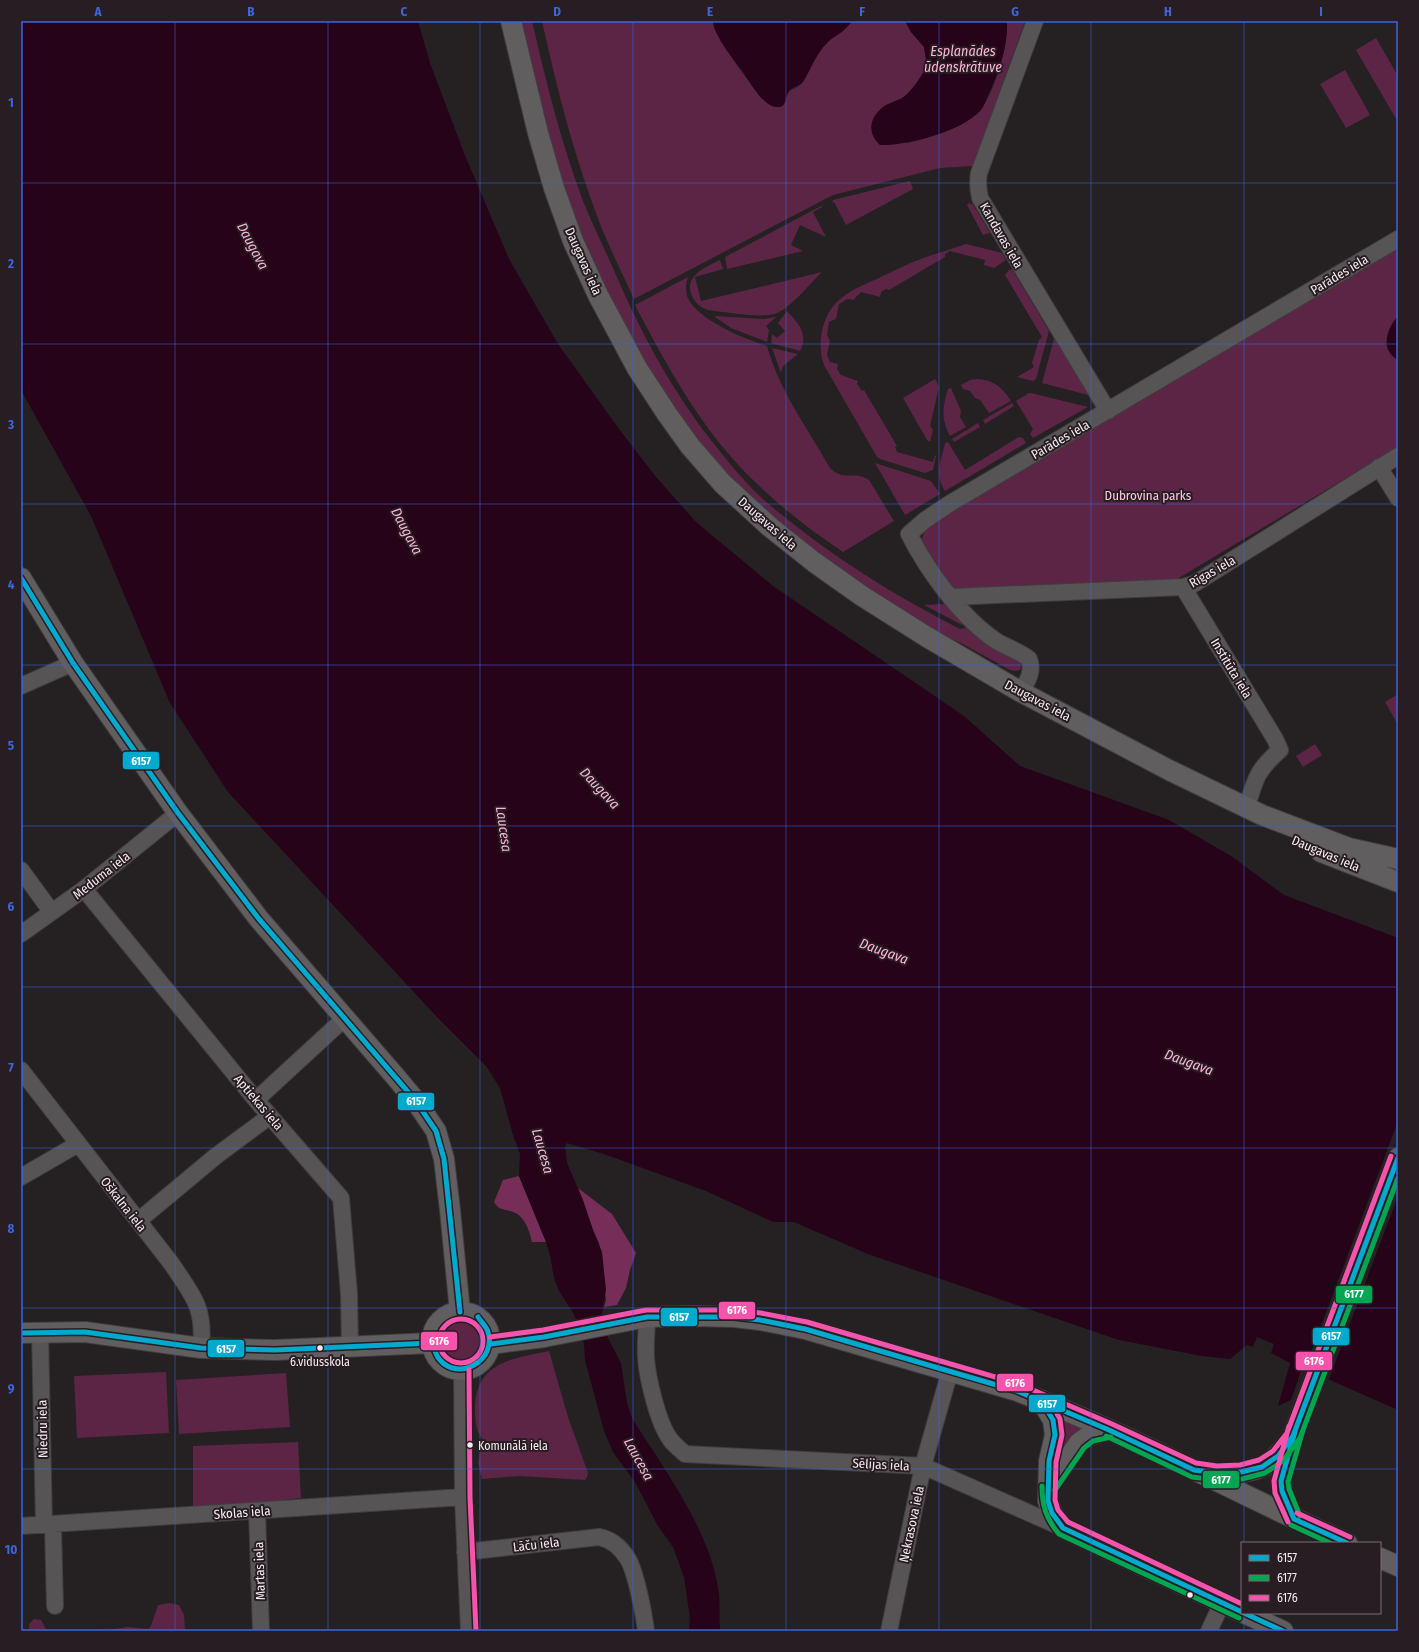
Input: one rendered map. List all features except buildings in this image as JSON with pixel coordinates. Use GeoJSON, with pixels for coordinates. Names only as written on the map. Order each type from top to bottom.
{"type":"FeatureCollection","features":[{"type":"Feature","properties":{"kind":"main road","name":"Daugavas iela"},"geometry":{"type":"LineString","coordinates":[[511,21],[538,133],[554,188],[573,241],[598,295],[638,368],[667,414],[690,446],[723,484],[770,527],[814,562],[862,596],[926,637],[1021,692],[1169,770],[1254,811],[1349,848],[1395,857]]}},
{"type":"Feature","properties":{"kind":"main road"},"geometry":{"type":"LineString","coordinates":[[21,578],[73,663],[178,813],[259,919],[415,1100],[436,1131],[444,1159],[460,1312]]}},
{"type":"Feature","properties":{"kind":"main road","name":"Daugavas iela"},"geometry":{"type":"LineString","coordinates":[[1254,811],[1270,829],[1308,847],[1398,882]]}},
{"type":"Feature","properties":{"kind":"main road"},"geometry":{"type":"LineString","coordinates":[[1294,1519],[1282,1491],[1281,1481],[1293,1436],[1398,1158]]}},
{"type":"Feature","properties":{"kind":"main road"},"geometry":{"type":"LineString","coordinates":[[460,1312],[470,1313],[479,1317],[486,1325],[490,1334],[491,1344],[484,1359],[470,1369],[462,1370],[453,1369],[442,1362],[434,1352],[432,1343],[436,1326],[443,1318],[460,1312]]}},
{"type":"Feature","properties":{"kind":"main road"},"geometry":{"type":"LineString","coordinates":[[491,1344],[555,1335],[647,1317],[734,1317],[760,1320],[804,1329],[1017,1391],[1041,1400],[1109,1430],[1345,1542]]}},
{"type":"Feature","properties":{"kind":"main road"},"geometry":{"type":"LineString","coordinates":[[31,1332],[85,1332],[201,1348],[274,1350],[432,1343]]}},
{"type":"Feature","properties":{"kind":"main road","name":"Sēlijas iela"},"geometry":{"type":"LineString","coordinates":[[1041,1400],[1053,1420],[1055,1435],[1049,1461],[1048,1501],[1052,1513],[1063,1528],[1241,1612]]}},
{"type":"Feature","properties":{"kind":"main road"},"geometry":{"type":"LineString","coordinates":[[1049,1486],[1078,1443],[1090,1435],[1109,1430]]}},
{"type":"Feature","properties":{"kind":"main road"},"geometry":{"type":"LineString","coordinates":[[1194,1470],[1217,1473],[1241,1472],[1262,1467],[1278,1456],[1293,1436]]}},
{"type":"Feature","properties":{"kind":"main road"},"geometry":{"type":"LineString","coordinates":[[1381,1558],[1398,1566]]}},
{"type":"Feature","properties":{"kind":"main road","name":"Sēlijas iela"},"geometry":{"type":"LineString","coordinates":[[1245,1614],[1282,1631]]}},
{"type":"Feature","properties":{"kind":"street","name":"Kandavas iela"},"geometry":{"type":"LineString","coordinates":[[1035,21],[979,173],[977,181],[978,193],[1015,259],[1108,411]]}},
{"type":"Feature","properties":{"kind":"street","name":"Parādes iela"},"geometry":{"type":"LineString","coordinates":[[1021,692],[1030,672],[1031,665],[1029,659],[995,640],[980,628],[951,597],[917,551],[909,534],[925,520],[949,504],[1398,239]]}},
{"type":"Feature","properties":{"kind":"street","name":"Rīgas iela"},"geometry":{"type":"LineString","coordinates":[[951,597],[1183,587],[1194,584],[1398,456]]}},
{"type":"Feature","properties":{"kind":"street"},"geometry":{"type":"LineString","coordinates":[[1379,467],[1398,498]]}},
{"type":"Feature","properties":{"kind":"street","name":"Institūta iela"},"geometry":{"type":"LineString","coordinates":[[1183,587],[1275,739],[1280,750],[1266,762],[1255,778],[1254,811]]}},
{"type":"Feature","properties":{"kind":"street"},"geometry":{"type":"LineString","coordinates":[[21,686],[73,663]]}},
{"type":"Feature","properties":{"kind":"street","name":"Meduma iela"},"geometry":{"type":"LineString","coordinates":[[21,934],[84,889],[178,813]]}},
{"type":"Feature","properties":{"kind":"street"},"geometry":{"type":"LineString","coordinates":[[21,870],[51,912]]}},
{"type":"Feature","properties":{"kind":"street","name":"Aptiekas iela"},"geometry":{"type":"LineString","coordinates":[[84,889],[256,1100],[341,1198],[349,1294],[350,1347]]}},
{"type":"Feature","properties":{"kind":"street"},"geometry":{"type":"LineString","coordinates":[[256,1100],[345,1018]]}},
{"type":"Feature","properties":{"kind":"street","name":"Oškalna iela"},"geometry":{"type":"LineString","coordinates":[[21,1070],[171,1263],[191,1292],[199,1310],[203,1330],[201,1348]]}},
{"type":"Feature","properties":{"kind":"street"},"geometry":{"type":"LineString","coordinates":[[138,1221],[216,1156],[270,1116]]}},
{"type":"Feature","properties":{"kind":"street"},"geometry":{"type":"LineString","coordinates":[[21,1177],[78,1144]]}},
{"type":"Feature","properties":{"kind":"street","name":"Sēlijas iela"},"geometry":{"type":"LineString","coordinates":[[647,1317],[646,1357],[653,1393],[659,1414],[669,1438],[686,1454],[923,1466],[1063,1528]]}},
{"type":"Feature","properties":{"kind":"street","name":"Niedru iela"},"geometry":{"type":"LineString","coordinates":[[31,1332],[55,1606]]}},
{"type":"Feature","properties":{"kind":"street"},"geometry":{"type":"LineString","coordinates":[[462,1370],[463,1497],[469,1631]]}},
{"type":"Feature","properties":{"kind":"street","name":"Ņekrasova iela"},"geometry":{"type":"LineString","coordinates":[[889,1631],[923,1466],[950,1371]]}},
{"type":"Feature","properties":{"kind":"street","name":"Skolas iela"},"geometry":{"type":"LineString","coordinates":[[21,1526],[463,1497]]}},
{"type":"Feature","properties":{"kind":"street","name":"Martas iela"},"geometry":{"type":"LineString","coordinates":[[257,1511],[262,1631]]}},
{"type":"Feature","properties":{"kind":"street","name":"Lāču iela"},"geometry":{"type":"LineString","coordinates":[[465,1552],[599,1536],[607,1538],[613,1542],[628,1559],[638,1587],[646,1631]]}},
{"type":"Feature","properties":{"kind":"street"},"geometry":{"type":"LineString","coordinates":[[1208,1631],[1222,1603]]}},
{"type":"Feature","properties":{"kind":"green space"},"geometry":{"type":"Polygon","coordinates":[[[517,21],[532,21],[554,112],[575,179],[586,209],[623,291],[656,357],[682,400],[711,440],[754,491],[815,541],[886,588],[935,616],[960,629],[968,626],[1000,652],[1020,663],[1020,670],[1010,670],[961,643],[934,633],[883,603],[739,492],[679,420],[615,313],[566,201],[517,21]]]}},
{"type":"Feature","properties":{"kind":"green space"},"geometry":{"type":"Polygon","coordinates":[[[542,21],[713,21],[719,37],[762,99],[785,103],[788,93],[802,83],[820,50],[827,42],[852,21],[905,21],[911,32],[924,47],[927,65],[918,81],[905,96],[885,107],[874,118],[908,143],[942,133],[958,126],[973,117],[981,109],[998,73],[1005,45],[1007,21],[1025,21],[973,166],[940,168],[833,195],[634,299],[611,250],[590,197],[560,97],[542,21]]]}},
{"type":"Feature","properties":{"kind":"green space"},"geometry":{"type":"Polygon","coordinates":[[[1376,38],[1398,76],[1398,122],[1356,50],[1376,38]]]}},
{"type":"Feature","properties":{"kind":"green space"},"geometry":{"type":"Polygon","coordinates":[[[1345,70],[1370,115],[1346,128],[1320,84],[1345,70]]]}},
{"type":"Feature","properties":{"kind":"green space"},"geometry":{"type":"Polygon","coordinates":[[[910,181],[913,189],[846,225],[834,202],[832,203],[833,200],[910,181]]]}},
{"type":"Feature","properties":{"kind":"green space"},"geometry":{"type":"Polygon","coordinates":[[[969,203],[973,205],[990,233],[983,235],[967,205],[969,203]]]}},
{"type":"Feature","properties":{"kind":"green space"},"geometry":{"type":"Polygon","coordinates":[[[821,206],[822,207],[813,212],[826,237],[800,225],[791,245],[803,251],[727,269],[725,257],[821,206]]]}},
{"type":"Feature","properties":{"kind":"green space"},"geometry":{"type":"Polygon","coordinates":[[[966,244],[1002,253],[1006,260],[994,268],[984,265],[985,260],[950,251],[945,254],[945,257],[889,290],[886,289],[881,292],[880,297],[861,292],[854,300],[847,299],[839,304],[836,319],[829,322],[827,335],[830,341],[827,355],[830,362],[838,364],[837,369],[841,375],[858,381],[857,384],[862,391],[864,390],[897,446],[895,447],[897,452],[933,462],[935,455],[936,456],[933,470],[925,473],[877,457],[824,365],[821,350],[822,333],[826,317],[830,310],[849,292],[913,262],[966,244]]]}},
{"type":"Feature","properties":{"kind":"green space","name":"Dubrovina parks"},"geometry":{"type":"Polygon","coordinates":[[[1398,245],[1398,447],[1172,582],[953,589],[950,587],[921,542],[926,527],[931,522],[1398,245]]]}},
{"type":"Feature","properties":{"kind":"green space"},"geometry":{"type":"Polygon","coordinates":[[[720,260],[723,269],[695,277],[701,301],[822,272],[795,300],[777,313],[770,315],[753,315],[708,310],[698,305],[695,301],[690,289],[691,283],[697,273],[720,260]]]}},
{"type":"Feature","properties":{"kind":"green space"},"geometry":{"type":"Polygon","coordinates":[[[1012,269],[1049,331],[1036,379],[1033,381],[1017,377],[1034,367],[1032,363],[1039,340],[1042,337],[1005,275],[1012,269]]]}},
{"type":"Feature","properties":{"kind":"green space"},"geometry":{"type":"Polygon","coordinates":[[[688,277],[686,286],[687,296],[700,313],[734,333],[767,346],[772,362],[786,394],[830,468],[840,474],[864,477],[869,480],[894,521],[843,552],[784,508],[751,478],[716,439],[686,396],[635,305],[688,277]]]}},
{"type":"Feature","properties":{"kind":"green space"},"geometry":{"type":"Polygon","coordinates":[[[787,311],[798,324],[803,334],[800,351],[771,343],[772,334],[777,338],[785,331],[778,323],[787,311]]]}},
{"type":"Feature","properties":{"kind":"green space"},"geometry":{"type":"Polygon","coordinates":[[[715,316],[764,319],[776,317],[766,326],[769,330],[767,342],[731,328],[715,316]]]}},
{"type":"Feature","properties":{"kind":"green space"},"geometry":{"type":"Polygon","coordinates":[[[1055,335],[1090,394],[1088,395],[1042,383],[1055,335]]]}},
{"type":"Feature","properties":{"kind":"green space"},"geometry":{"type":"Polygon","coordinates":[[[772,348],[798,354],[783,366],[781,373],[772,348]]]}},
{"type":"Feature","properties":{"kind":"green space"},"geometry":{"type":"Polygon","coordinates":[[[935,379],[939,387],[930,426],[933,430],[930,442],[927,440],[903,398],[935,379]]]}},
{"type":"Feature","properties":{"kind":"green space"},"geometry":{"type":"Polygon","coordinates":[[[978,379],[994,383],[1001,388],[1011,401],[989,413],[980,400],[975,398],[970,391],[963,389],[961,385],[970,380],[978,379]]]}},
{"type":"Feature","properties":{"kind":"green space"},"geometry":{"type":"Polygon","coordinates":[[[951,388],[961,411],[960,417],[966,427],[950,436],[945,424],[943,413],[948,389],[951,388]]]}},
{"type":"Feature","properties":{"kind":"green space"},"geometry":{"type":"Polygon","coordinates":[[[1029,393],[1088,407],[1033,438],[1030,434],[1033,429],[1016,401],[1029,393]]]}},
{"type":"Feature","properties":{"kind":"green space"},"geometry":{"type":"Polygon","coordinates":[[[1012,403],[1014,406],[985,424],[983,420],[1012,403]]]}},
{"type":"Feature","properties":{"kind":"green space"},"geometry":{"type":"Polygon","coordinates":[[[978,423],[980,427],[954,442],[952,439],[978,423]]]}},
{"type":"Feature","properties":{"kind":"green space"},"geometry":{"type":"Polygon","coordinates":[[[1019,437],[1023,438],[1026,443],[945,491],[940,479],[939,467],[945,443],[948,442],[965,470],[1019,437]]]}},
{"type":"Feature","properties":{"kind":"green space"},"geometry":{"type":"Polygon","coordinates":[[[875,463],[931,481],[940,494],[905,515],[875,463]]]}},
{"type":"Feature","properties":{"kind":"green space"},"geometry":{"type":"Polygon","coordinates":[[[945,604],[950,607],[964,623],[962,625],[924,605],[945,604]]]}},
{"type":"Feature","properties":{"kind":"green space"},"geometry":{"type":"Polygon","coordinates":[[[1398,694],[1398,725],[1385,702],[1398,694]]]}},
{"type":"Feature","properties":{"kind":"green space"},"geometry":{"type":"Polygon","coordinates":[[[1315,744],[1322,755],[1303,767],[1296,756],[1315,744]]]}},
{"type":"Feature","properties":{"kind":"green space"},"geometry":{"type":"Polygon","coordinates":[[[466,1322],[473,1325],[479,1331],[482,1342],[481,1350],[473,1359],[466,1362],[458,1362],[451,1359],[443,1350],[442,1338],[445,1331],[454,1323],[466,1322]]]}},
{"type":"Feature","properties":{"kind":"green space"},"geometry":{"type":"Polygon","coordinates":[[[549,1351],[568,1417],[588,1473],[587,1477],[585,1480],[519,1476],[482,1479],[478,1463],[482,1438],[475,1420],[475,1408],[477,1392],[482,1380],[489,1371],[510,1360],[549,1351]]]}},
{"type":"Feature","properties":{"kind":"green space"},"geometry":{"type":"Polygon","coordinates":[[[166,1372],[169,1433],[77,1438],[74,1376],[166,1372]]]}},
{"type":"Feature","properties":{"kind":"green space"},"geometry":{"type":"Polygon","coordinates":[[[286,1373],[290,1427],[179,1434],[176,1380],[286,1373]]]}},
{"type":"Feature","properties":{"kind":"green space"},"geometry":{"type":"Polygon","coordinates":[[[1062,1417],[1084,1427],[1065,1452],[1058,1453],[1062,1417]]]}},
{"type":"Feature","properties":{"kind":"green space"},"geometry":{"type":"Polygon","coordinates":[[[298,1442],[301,1498],[193,1510],[193,1446],[298,1442]]]}},
{"type":"Feature","properties":{"kind":"green space"},"geometry":{"type":"Polygon","coordinates":[[[170,1603],[179,1605],[184,1615],[185,1631],[76,1631],[128,1627],[148,1629],[151,1626],[158,1605],[170,1603]]]}},
{"type":"Feature","properties":{"kind":"green space"},"geometry":{"type":"Polygon","coordinates":[[[34,1619],[41,1620],[46,1629],[51,1631],[29,1631],[29,1624],[34,1619]]]}},
{"type":"Feature","properties":{"kind":"shaded area"},"geometry":{"type":"Polygon","coordinates":[[[519,1176],[546,1242],[532,1242],[527,1227],[519,1215],[502,1209],[494,1202],[503,1180],[519,1176]]]}},
{"type":"Feature","properties":{"kind":"shaded area"},"geometry":{"type":"Polygon","coordinates":[[[578,1188],[612,1214],[636,1253],[626,1288],[617,1305],[604,1307],[606,1300],[599,1243],[578,1188]]]}},
{"type":"Feature","properties":{"kind":"water"},"geometry":{"type":"Polygon","coordinates":[[[21,21],[418,21],[430,63],[464,153],[509,259],[558,344],[619,429],[656,477],[696,522],[773,586],[964,716],[1020,766],[1169,820],[1231,856],[1284,895],[1398,938],[1398,1410],[1330,1380],[1301,1371],[1291,1400],[1278,1406],[1290,1363],[1271,1353],[1274,1344],[1257,1337],[1253,1347],[1247,1345],[1230,1359],[1202,1356],[1119,1340],[868,1254],[794,1222],[773,1222],[706,1191],[604,1154],[567,1143],[565,1147],[567,1163],[583,1200],[602,1252],[606,1290],[602,1313],[608,1338],[621,1363],[627,1403],[632,1418],[685,1502],[707,1547],[714,1571],[719,1594],[720,1631],[689,1631],[690,1618],[684,1577],[673,1547],[658,1526],[635,1482],[613,1452],[604,1431],[585,1360],[584,1344],[574,1314],[559,1291],[554,1278],[546,1242],[519,1176],[520,1154],[500,1088],[486,1066],[436,1016],[228,792],[170,703],[91,516],[21,390],[21,21]]]}},
{"type":"Feature","properties":{"kind":"water"},"geometry":{"type":"Polygon","coordinates":[[[713,21],[852,21],[844,30],[823,47],[803,82],[788,92],[783,106],[777,107],[772,106],[762,99],[720,40],[713,21]]]}},
{"type":"Feature","properties":{"kind":"water","name":"Esplanādes ūdenskrātuve"},"geometry":{"type":"Polygon","coordinates":[[[905,21],[1007,21],[1004,50],[996,77],[984,105],[972,118],[948,131],[933,136],[904,143],[880,145],[873,136],[871,126],[872,121],[878,111],[885,105],[903,98],[908,93],[927,65],[924,47],[911,32],[905,21]]]}},
{"type":"Feature","properties":{"kind":"water"},"geometry":{"type":"Polygon","coordinates":[[[1398,316],[1398,360],[1388,351],[1387,339],[1388,333],[1398,316]]]}},
{"type":"Feature","properties":{"kind":"pier"},"geometry":{"type":"Polygon","coordinates":[[[1398,1121],[1398,1196],[1328,1382],[1303,1374],[1398,1121]]]}},
{"type":"Feature","properties":{"kind":"transit line","name":"6157"},"geometry":{"type":"LineString","coordinates":[[21,578],[73,663],[178,813],[259,919],[415,1100],[436,1131],[444,1159],[460,1312]]}},
{"type":"Feature","properties":{"kind":"transit line","name":"6176"},"geometry":{"type":"LineString","coordinates":[[490,1337],[543,1330],[646,1310],[734,1310],[761,1313],[807,1322],[1019,1384],[1112,1424],[1196,1463],[1217,1466],[1240,1465],[1259,1460],[1273,1451],[1287,1433],[1391,1156]]}},
{"type":"Feature","properties":{"kind":"transit line","name":"6157"},"geometry":{"type":"LineString","coordinates":[[491,1344],[544,1337],[647,1317],[734,1317],[760,1320],[805,1329],[1017,1391],[1109,1430],[1194,1470],[1217,1473],[1241,1472],[1262,1467],[1278,1456],[1293,1436],[1398,1158]]}},
{"type":"Feature","properties":{"kind":"transit line","name":"6177"},"geometry":{"type":"LineString","coordinates":[[1106,1436],[1192,1477],[1217,1480],[1242,1479],[1265,1473],[1283,1461],[1300,1438],[1398,1178]]}},
{"type":"Feature","properties":{"kind":"transit line","name":"6157"},"geometry":{"type":"LineString","coordinates":[[432,1343],[440,1360],[448,1366],[457,1369],[474,1365],[482,1359],[487,1351],[489,1342],[487,1330],[478,1317]]}},
{"type":"Feature","properties":{"kind":"transit line","name":"6176"},"geometry":{"type":"LineString","coordinates":[[457,1319],[465,1319],[477,1325],[483,1337],[483,1341],[483,1345],[477,1357],[465,1363],[457,1363],[445,1357],[439,1345],[439,1337],[445,1325],[457,1319]]}},
{"type":"Feature","properties":{"kind":"transit line","name":"6157"},"geometry":{"type":"LineString","coordinates":[[21,1333],[85,1332],[201,1348],[275,1350],[432,1343]]}},
{"type":"Feature","properties":{"kind":"transit line","name":"6176"},"geometry":{"type":"LineString","coordinates":[[469,1370],[470,1497],[476,1631]]}},
{"type":"Feature","properties":{"kind":"transit line","name":"6176"},"geometry":{"type":"LineString","coordinates":[[1047,1396],[1060,1419],[1062,1435],[1056,1462],[1055,1500],[1058,1510],[1068,1522],[1241,1604]]}},
{"type":"Feature","properties":{"kind":"transit line","name":"6157"},"geometry":{"type":"LineString","coordinates":[[1041,1400],[1053,1420],[1055,1435],[1049,1461],[1048,1501],[1052,1513],[1063,1528],[1241,1612]]}},
{"type":"Feature","properties":{"kind":"transit line","name":"6176"},"geometry":{"type":"LineString","coordinates":[[1288,1522],[1275,1493],[1274,1481],[1289,1426]]}},
{"type":"Feature","properties":{"kind":"transit line","name":"6157"},"geometry":{"type":"LineString","coordinates":[[1294,1519],[1282,1491],[1281,1481],[1296,1428]]}},
{"type":"Feature","properties":{"kind":"transit line","name":"6177"},"geometry":{"type":"LineString","coordinates":[[1300,1516],[1289,1489],[1288,1482],[1303,1430]]}},
{"type":"Feature","properties":{"kind":"transit line","name":"6177"},"geometry":{"type":"LineString","coordinates":[[1055,1490],[1084,1448],[1093,1441],[1111,1437]]}},
{"type":"Feature","properties":{"kind":"transit line","name":"6177"},"geometry":{"type":"LineString","coordinates":[[1042,1486],[1046,1512],[1051,1523],[1059,1534],[1239,1618]]}},
{"type":"Feature","properties":{"kind":"transit line","name":"6176"},"geometry":{"type":"LineString","coordinates":[[1297,1513],[1350,1537]]}},
{"type":"Feature","properties":{"kind":"transit line","name":"6157"},"geometry":{"type":"LineString","coordinates":[[1294,1519],[1345,1542]]}},
{"type":"Feature","properties":{"kind":"transit line","name":"6177"},"geometry":{"type":"LineString","coordinates":[[1291,1525],[1328,1542]]}},
{"type":"Feature","properties":{"kind":"transit line","name":"6157"},"geometry":{"type":"LineString","coordinates":[[1246,1614],[1283,1631]]}},
{"type":"Feature","properties":{"kind":"place","name":"6.vidusskola"},"geometry":{"type":"Point","coordinates":[320,1348]}},
{"type":"Feature","properties":{"kind":"place","name":"Komunālā iela"},"geometry":{"type":"Point","coordinates":[470,1445]}},
{"type":"Feature","properties":{"kind":"water label","name":"Daugava"},"geometry":{"type":"Point","coordinates":[253,246]}},
{"type":"Feature","properties":{"kind":"water label","name":"Daugava"},"geometry":{"type":"Point","coordinates":[407,531]}},
{"type":"Feature","properties":{"kind":"water label","name":"Daugava"},"geometry":{"type":"Point","coordinates":[600,788]}},
{"type":"Feature","properties":{"kind":"water label","name":"Laucesa"},"geometry":{"type":"Point","coordinates":[504,829]}},
{"type":"Feature","properties":{"kind":"water label","name":"Daugava"},"geometry":{"type":"Point","coordinates":[884,951]}},
{"type":"Feature","properties":{"kind":"water label","name":"Daugava"},"geometry":{"type":"Point","coordinates":[1189,1062]}},
{"type":"Feature","properties":{"kind":"water label","name":"Laucesa"},"geometry":{"type":"Point","coordinates":[543,1151]}},
{"type":"Feature","properties":{"kind":"water label","name":"Laucesa"},"geometry":{"type":"Point","coordinates":[639,1459]}}]}
